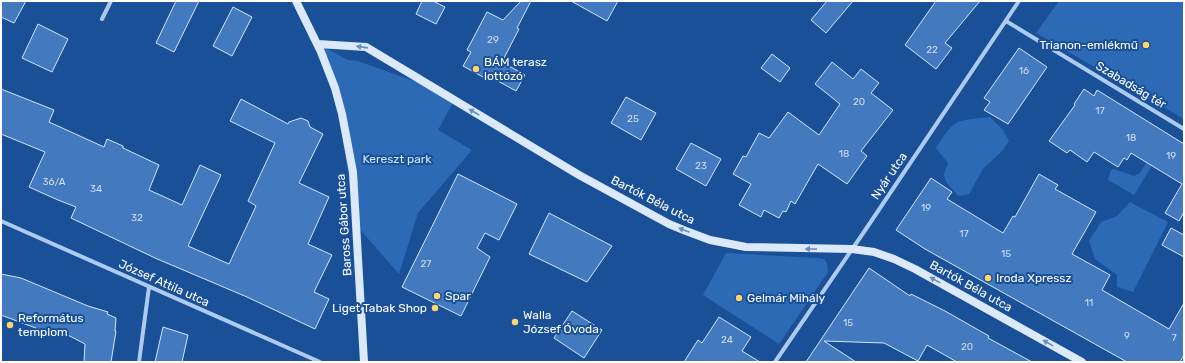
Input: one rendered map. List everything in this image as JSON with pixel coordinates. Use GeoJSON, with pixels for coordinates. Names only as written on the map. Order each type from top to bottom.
{"type":"FeatureCollection","features":[{"type":"Feature","properties":{"kind":"street"},"geometry":{"type":"LineString","coordinates":[[102,19],[111,1]]}},
{"type":"Feature","properties":{"kind":"street","name":"Baross Gábor utca"},"geometry":{"type":"LineString","coordinates":[[296,1],[318,44],[335,88],[342,114],[353,172],[364,362]]}},
{"type":"Feature","properties":{"kind":"street","name":"Nyár utca"},"geometry":{"type":"LineString","coordinates":[[775,362],[1019,1]]}},
{"type":"Feature","properties":{"kind":"street","name":"Szabadság tér"},"geometry":{"type":"LineString","coordinates":[[1006,21],[1184,129]]}},
{"type":"Feature","properties":{"kind":"street","name":"Bartók Béla utca"},"geometry":{"type":"LineString","coordinates":[[318,44],[366,47],[579,175],[669,224],[710,240],[746,247],[852,249],[874,252],[916,269],[1082,362]]}},
{"type":"Feature","properties":{"kind":"street","name":"József Attila utca"},"geometry":{"type":"LineString","coordinates":[[1,221],[320,362]]}},
{"type":"Feature","properties":{"kind":"street"},"geometry":{"type":"LineString","coordinates":[[139,362],[149,287]]}},
{"type":"Feature","properties":{"kind":"green space"},"geometry":{"type":"Polygon","coordinates":[[[1059,1],[1181,1],[1184,3],[1184,119],[1036,33],[1059,1]]]}},
{"type":"Feature","properties":{"kind":"green space","name":"Kereszt park"},"geometry":{"type":"Polygon","coordinates":[[[318,44],[348,60],[358,61],[436,89],[454,101],[438,130],[472,150],[418,213],[399,274],[356,225],[335,88],[318,44]]]}},
{"type":"Feature","properties":{"kind":"green space"},"geometry":{"type":"Polygon","coordinates":[[[990,117],[1003,130],[1009,141],[1003,150],[983,169],[969,194],[958,196],[944,178],[948,163],[936,148],[952,126],[957,123],[969,119],[990,117]]]}},
{"type":"Feature","properties":{"kind":"green space"},"geometry":{"type":"Polygon","coordinates":[[[1162,135],[1170,136],[1134,195],[1108,180],[1110,172],[1113,169],[1134,176],[1140,173],[1162,135]]]}},
{"type":"Feature","properties":{"kind":"green space"},"geometry":{"type":"Polygon","coordinates":[[[1130,202],[1168,222],[1133,292],[1117,287],[1117,275],[1095,259],[1089,241],[1101,222],[1117,216],[1130,202]]]}},
{"type":"Feature","properties":{"kind":"green space"},"geometry":{"type":"Polygon","coordinates":[[[726,253],[817,258],[824,259],[827,263],[828,272],[779,344],[703,295],[726,253]]]}},
{"type":"Feature","properties":{"kind":"building"},"geometry":{"type":"Polygon","coordinates":[[[1,1],[26,1],[14,23],[1,17],[1,1]]]}},
{"type":"Feature","properties":{"kind":"building"},"geometry":{"type":"Polygon","coordinates":[[[176,1],[199,1],[174,52],[156,43],[176,1]]]}},
{"type":"Feature","properties":{"kind":"building"},"geometry":{"type":"Polygon","coordinates":[[[422,1],[433,1],[445,7],[436,24],[416,14],[422,1]]]}},
{"type":"Feature","properties":{"kind":"building"},"geometry":{"type":"Polygon","coordinates":[[[521,1],[531,1],[502,62],[525,75],[516,91],[485,74],[483,77],[463,66],[471,52],[467,50],[487,12],[503,20],[521,1]]]}},
{"type":"Feature","properties":{"kind":"building"},"geometry":{"type":"Polygon","coordinates":[[[571,1],[618,1],[607,21],[571,1]]]}},
{"type":"Feature","properties":{"kind":"building"},"geometry":{"type":"Polygon","coordinates":[[[827,1],[853,1],[826,33],[811,20],[827,1]]]}},
{"type":"Feature","properties":{"kind":"building"},"geometry":{"type":"Polygon","coordinates":[[[936,1],[980,1],[945,43],[952,48],[936,69],[905,45],[936,1]]]}},
{"type":"Feature","properties":{"kind":"building"},"geometry":{"type":"Polygon","coordinates":[[[233,7],[252,17],[232,56],[213,46],[233,7]]]}},
{"type":"Feature","properties":{"kind":"building"},"geometry":{"type":"Polygon","coordinates":[[[38,24],[68,39],[52,72],[22,58],[38,24]]]}},
{"type":"Feature","properties":{"kind":"building"},"geometry":{"type":"Polygon","coordinates":[[[1019,48],[1047,67],[1008,124],[984,110],[990,102],[984,98],[1019,48]]]}},
{"type":"Feature","properties":{"kind":"building"},"geometry":{"type":"Polygon","coordinates":[[[772,54],[790,68],[780,82],[761,68],[772,54]]]}},
{"type":"Feature","properties":{"kind":"building"},"geometry":{"type":"Polygon","coordinates":[[[832,62],[853,79],[861,69],[879,83],[871,93],[893,110],[861,151],[867,156],[847,184],[818,164],[795,204],[791,201],[786,212],[783,211],[779,218],[764,210],[761,217],[739,205],[751,184],[733,174],[743,156],[746,157],[759,133],[769,138],[788,112],[819,135],[840,104],[815,84],[832,62]]]}},
{"type":"Feature","properties":{"kind":"building"},"geometry":{"type":"Polygon","coordinates":[[[1,89],[54,110],[49,122],[104,147],[107,139],[159,165],[149,190],[182,205],[200,165],[221,175],[188,246],[229,264],[256,206],[248,201],[275,143],[230,121],[241,99],[288,124],[289,122],[301,118],[308,121],[310,127],[323,134],[299,183],[329,197],[308,244],[332,255],[314,292],[329,299],[315,329],[247,297],[155,258],[71,218],[76,207],[29,187],[45,152],[1,134],[1,89]]]}},
{"type":"Feature","properties":{"kind":"building"},"geometry":{"type":"Polygon","coordinates":[[[1084,89],[1094,96],[1097,90],[1184,144],[1184,212],[1179,221],[1165,213],[1182,184],[1131,153],[1127,160],[1124,158],[1118,167],[1094,152],[1087,162],[1070,150],[1067,153],[1049,141],[1075,105],[1074,104],[1084,89]]]}},
{"type":"Feature","properties":{"kind":"building"},"geometry":{"type":"Polygon","coordinates":[[[626,97],[656,113],[641,140],[611,123],[626,97]]]}},
{"type":"Feature","properties":{"kind":"building"},"geometry":{"type":"Polygon","coordinates":[[[691,143],[721,159],[706,186],[676,169],[691,143]]]}},
{"type":"Feature","properties":{"kind":"building"},"geometry":{"type":"Polygon","coordinates":[[[458,174],[517,204],[499,240],[485,233],[477,248],[490,257],[461,316],[402,287],[458,174]]]}},
{"type":"Feature","properties":{"kind":"building"},"geometry":{"type":"Polygon","coordinates":[[[1039,174],[1058,185],[1055,189],[1096,212],[1072,254],[1110,275],[1102,290],[1169,329],[1184,303],[1184,355],[1180,362],[1127,362],[925,249],[896,230],[931,178],[952,192],[947,199],[1003,233],[1013,216],[1015,217],[1039,174]]]}},
{"type":"Feature","properties":{"kind":"building"},"geometry":{"type":"Polygon","coordinates":[[[549,213],[612,246],[587,282],[529,254],[549,213]]]}},
{"type":"Feature","properties":{"kind":"building"},"geometry":{"type":"Polygon","coordinates":[[[1171,228],[1184,235],[1184,257],[1162,245],[1171,228]]]}},
{"type":"Feature","properties":{"kind":"building"},"geometry":{"type":"Polygon","coordinates":[[[869,268],[910,296],[911,294],[945,311],[989,336],[988,338],[1032,362],[957,362],[927,345],[918,361],[884,343],[824,341],[856,362],[806,362],[869,268]]]}},
{"type":"Feature","properties":{"kind":"building"},"geometry":{"type":"Polygon","coordinates":[[[1,274],[21,278],[88,306],[108,312],[107,314],[116,318],[116,331],[111,362],[84,362],[85,344],[62,332],[54,335],[1,315],[1,274]]]}},
{"type":"Feature","properties":{"kind":"building"},"geometry":{"type":"Polygon","coordinates":[[[572,311],[602,330],[584,358],[554,338],[572,311]]]}},
{"type":"Feature","properties":{"kind":"building"},"geometry":{"type":"Polygon","coordinates":[[[719,317],[751,337],[742,351],[760,362],[684,362],[698,340],[702,343],[719,317]]]}},
{"type":"Feature","properties":{"kind":"building"},"geometry":{"type":"Polygon","coordinates":[[[163,327],[188,335],[182,362],[155,362],[163,327]]]}},
{"type":"Feature","properties":{"kind":"place","name":"Trianon-emlékmű"},"geometry":{"type":"Point","coordinates":[1146,45]}},
{"type":"Feature","properties":{"kind":"place","name":"BÁM terasz lottózó"},"geometry":{"type":"Point","coordinates":[476,69]}},
{"type":"Feature","properties":{"kind":"place","name":"Iroda Xpressz"},"geometry":{"type":"Point","coordinates":[988,278]}},
{"type":"Feature","properties":{"kind":"place","name":"Spar"},"geometry":{"type":"Point","coordinates":[437,296]}},
{"type":"Feature","properties":{"kind":"place","name":"Gelmár Mihály"},"geometry":{"type":"Point","coordinates":[739,298]}},
{"type":"Feature","properties":{"kind":"place","name":"Liget Tabak Shop"},"geometry":{"type":"Point","coordinates":[435,308]}},
{"type":"Feature","properties":{"kind":"place","name":"Walla József Óvoda"},"geometry":{"type":"Point","coordinates":[515,322]}},
{"type":"Feature","properties":{"kind":"place","name":"Református templom"},"geometry":{"type":"Point","coordinates":[10,325]}}]}
